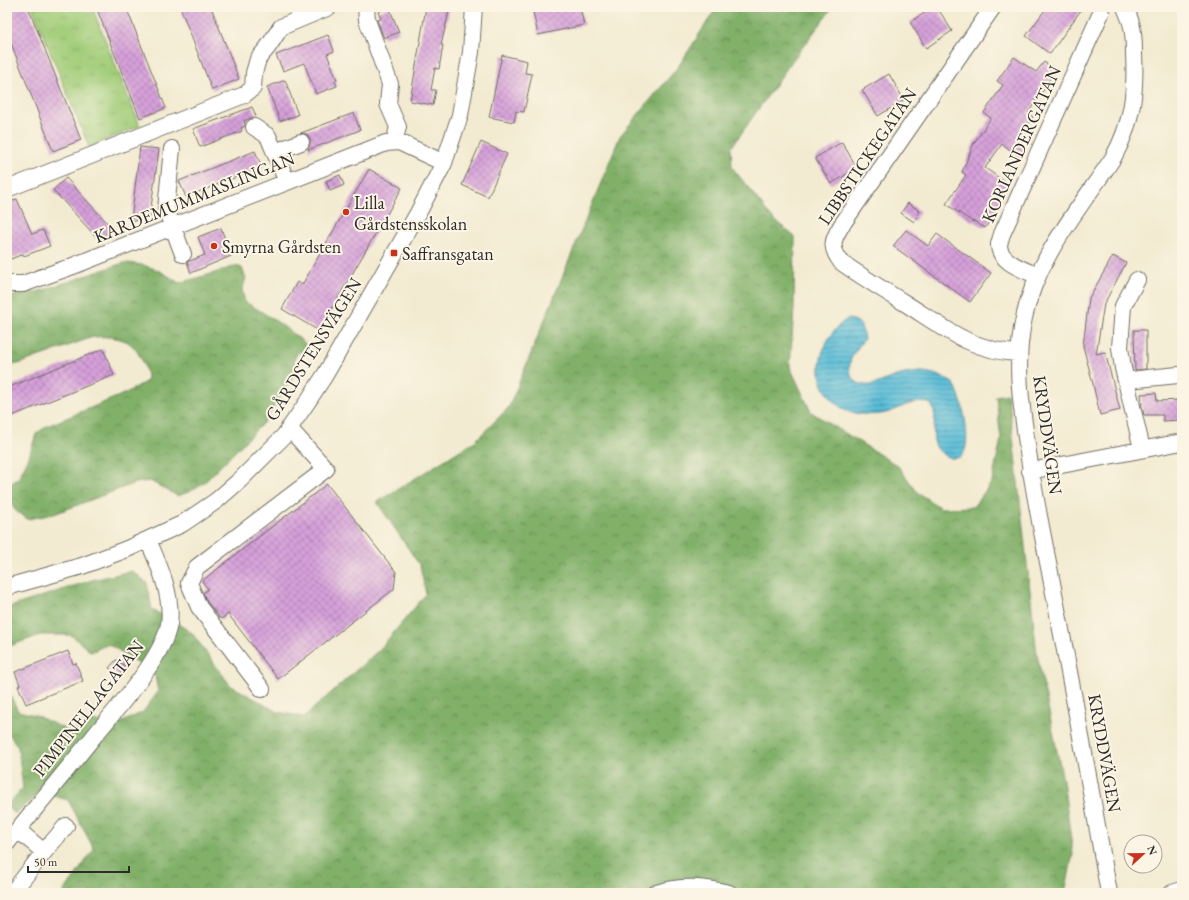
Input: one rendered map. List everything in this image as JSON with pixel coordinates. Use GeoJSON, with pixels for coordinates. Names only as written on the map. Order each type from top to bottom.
{"type":"FeatureCollection","features":[{"type":"Feature","properties":{"kind":"street"},"geometry":{"type":"LineString","coordinates":[[7,189],[244,95],[253,88],[254,73],[258,59],[281,28],[329,7]]}},
{"type":"Feature","properties":{"kind":"street"},"geometry":{"type":"LineString","coordinates":[[366,7],[367,20],[390,84],[388,104],[398,128],[394,142],[399,142],[444,163]]}},
{"type":"Feature","properties":{"kind":"street","name":"GÅRDSTENSVÄGEN"},"geometry":{"type":"LineString","coordinates":[[7,588],[82,566],[148,540],[182,524],[216,501],[240,480],[268,453],[289,428],[306,404],[336,355],[418,213],[444,163],[460,115],[471,52],[474,7]]}},
{"type":"Feature","properties":{"kind":"street","name":"LIBBSTICKEGATAN"},"geometry":{"type":"LineString","coordinates":[[993,7],[841,226],[833,242],[833,248],[841,262],[960,339],[988,349],[1007,353],[1019,353]]}},
{"type":"Feature","properties":{"kind":"street","name":"KRYDDVÄGEN"},"geometry":{"type":"LineString","coordinates":[[1109,893],[1073,690],[1030,470],[1019,384],[1019,353],[1024,317],[1038,276],[1056,243],[1122,143],[1133,106],[1135,74],[1132,27],[1124,7]]}},
{"type":"Feature","properties":{"kind":"street","name":"KORIANDERGATAN"},"geometry":{"type":"LineString","coordinates":[[1038,276],[1014,265],[1006,258],[999,244],[1002,234],[1101,13]]}},
{"type":"Feature","properties":{"kind":"street"},"geometry":{"type":"LineString","coordinates":[[254,127],[268,136],[287,182]]}},
{"type":"Feature","properties":{"kind":"street"},"geometry":{"type":"LineString","coordinates":[[275,152],[301,142]]}},
{"type":"Feature","properties":{"kind":"street","name":"KARDEMUMMASLINGAN"},"geometry":{"type":"LineString","coordinates":[[7,284],[23,284],[73,266],[386,143],[394,142]]}},
{"type":"Feature","properties":{"kind":"street"},"geometry":{"type":"LineString","coordinates":[[172,149],[166,209],[183,254]]}},
{"type":"Feature","properties":{"kind":"street"},"geometry":{"type":"LineString","coordinates":[[1137,280],[1123,306],[1120,348],[1123,368],[1142,449]]}},
{"type":"Feature","properties":{"kind":"street"},"geometry":{"type":"LineString","coordinates":[[1127,381],[1138,378],[1178,375]]}},
{"type":"Feature","properties":{"kind":"street"},"geometry":{"type":"LineString","coordinates":[[262,689],[199,607],[189,583],[197,567],[326,469],[289,428]]}},
{"type":"Feature","properties":{"kind":"street"},"geometry":{"type":"LineString","coordinates":[[1030,470],[1182,442]]}},
{"type":"Feature","properties":{"kind":"street","name":"PIMPINELLAGATAN"},"geometry":{"type":"LineString","coordinates":[[7,843],[131,691],[152,661],[162,643],[169,625],[168,601],[158,563],[148,540]]}},
{"type":"Feature","properties":{"kind":"street"},"geometry":{"type":"LineString","coordinates":[[12,893],[66,826]]}},
{"type":"Feature","properties":{"kind":"street"},"geometry":{"type":"LineString","coordinates":[[18,830],[44,852]]}},
{"type":"Feature","properties":{"kind":"street"},"geometry":{"type":"LineString","coordinates":[[656,893],[671,888],[688,888],[712,889],[729,893]]}},
{"type":"Feature","properties":{"kind":"street"},"geometry":{"type":"LineString","coordinates":[[1172,893],[1182,890]]}},
{"type":"Feature","properties":{"kind":"green space"},"geometry":{"type":"Polygon","coordinates":[[[32,7],[92,7],[140,126],[89,147],[32,7]]]}},
{"type":"Feature","properties":{"kind":"green space"},"geometry":{"type":"Polygon","coordinates":[[[715,7],[833,7],[792,61],[731,148],[732,167],[772,218],[795,237],[794,308],[790,367],[811,412],[898,466],[918,493],[941,508],[973,507],[992,482],[1001,439],[996,396],[1007,394],[1037,654],[1063,780],[1073,854],[1065,893],[63,893],[94,849],[68,800],[42,793],[15,813],[7,807],[7,805],[23,788],[18,747],[7,731],[7,689],[18,711],[35,715],[69,731],[88,720],[114,726],[143,712],[158,692],[155,676],[125,654],[108,644],[91,652],[71,635],[40,635],[7,647],[7,608],[92,580],[132,571],[147,583],[152,610],[172,620],[192,633],[230,685],[278,712],[304,717],[379,650],[426,594],[420,566],[377,502],[475,441],[509,407],[620,136],[678,67],[715,10],[715,7]]]}},
{"type":"Feature","properties":{"kind":"green space"},"geometry":{"type":"Polygon","coordinates":[[[123,263],[138,264],[152,268],[166,274],[179,283],[236,266],[242,268],[246,278],[242,290],[245,302],[278,322],[308,346],[304,352],[298,352],[294,360],[297,371],[264,422],[206,481],[191,491],[178,496],[150,481],[135,483],[54,514],[28,519],[17,512],[12,505],[9,495],[11,484],[19,477],[29,457],[36,434],[47,426],[124,394],[147,381],[147,376],[142,360],[132,345],[124,340],[106,337],[93,337],[18,364],[7,365],[7,297],[44,290],[123,263]]]}},
{"type":"Feature","properties":{"kind":"water"},"geometry":{"type":"Polygon","coordinates":[[[847,319],[860,324],[864,339],[854,353],[850,364],[851,374],[856,381],[864,385],[870,385],[899,375],[920,372],[937,375],[954,384],[961,400],[966,425],[966,448],[962,455],[952,458],[938,450],[934,437],[935,416],[930,403],[923,402],[906,405],[886,413],[870,415],[848,411],[843,409],[834,401],[826,391],[821,381],[821,358],[830,336],[847,319]]]}},
{"type":"Feature","properties":{"kind":"building"},"geometry":{"type":"Polygon","coordinates":[[[7,7],[28,7],[81,140],[53,151],[7,33],[7,7]]]}},
{"type":"Feature","properties":{"kind":"building"},"geometry":{"type":"Polygon","coordinates":[[[96,7],[126,7],[166,108],[140,118],[96,7]]]}},
{"type":"Feature","properties":{"kind":"building"},"geometry":{"type":"Polygon","coordinates":[[[180,7],[211,7],[239,79],[212,90],[180,7]]]}},
{"type":"Feature","properties":{"kind":"building"},"geometry":{"type":"Polygon","coordinates":[[[389,7],[399,32],[384,38],[377,20],[381,19],[378,12],[389,7]]]}},
{"type":"Feature","properties":{"kind":"building"},"geometry":{"type":"Polygon","coordinates":[[[426,7],[450,7],[441,45],[443,45],[439,69],[435,68],[431,90],[436,90],[433,105],[410,101],[426,7]]]}},
{"type":"Feature","properties":{"kind":"building"},"geometry":{"type":"Polygon","coordinates":[[[532,7],[580,7],[584,25],[538,35],[532,7]]]}},
{"type":"Feature","properties":{"kind":"building"},"geometry":{"type":"Polygon","coordinates":[[[934,7],[937,7],[952,31],[926,48],[910,22],[934,7]]]}},
{"type":"Feature","properties":{"kind":"building"},"geometry":{"type":"Polygon","coordinates":[[[1047,7],[1083,7],[1050,54],[1026,36],[1047,7]]]}},
{"type":"Feature","properties":{"kind":"building"},"geometry":{"type":"Polygon","coordinates":[[[328,35],[334,51],[327,54],[337,80],[335,81],[337,86],[316,94],[304,63],[283,71],[276,55],[328,35]]]}},
{"type":"Feature","properties":{"kind":"building"},"geometry":{"type":"Polygon","coordinates":[[[502,55],[527,61],[525,73],[532,74],[524,112],[516,111],[514,122],[489,117],[502,55]]]}},
{"type":"Feature","properties":{"kind":"building"},"geometry":{"type":"Polygon","coordinates":[[[1014,57],[1036,72],[1044,62],[1056,70],[1028,113],[1033,117],[1016,141],[1025,147],[1019,156],[1002,144],[985,168],[1008,184],[998,208],[985,228],[946,204],[966,175],[962,172],[974,143],[991,118],[984,113],[1003,85],[997,81],[1014,57]]]}},
{"type":"Feature","properties":{"kind":"building"},"geometry":{"type":"Polygon","coordinates":[[[889,74],[904,100],[878,116],[862,90],[889,74]]]}},
{"type":"Feature","properties":{"kind":"building"},"geometry":{"type":"Polygon","coordinates":[[[285,80],[298,115],[280,121],[267,87],[285,80]]]}},
{"type":"Feature","properties":{"kind":"building"},"geometry":{"type":"Polygon","coordinates":[[[252,107],[256,116],[244,121],[245,126],[241,128],[242,131],[200,147],[193,129],[252,107]]]}},
{"type":"Feature","properties":{"kind":"building"},"geometry":{"type":"Polygon","coordinates":[[[354,113],[360,130],[308,150],[310,139],[307,134],[301,133],[354,113]]]}},
{"type":"Feature","properties":{"kind":"building"},"geometry":{"type":"Polygon","coordinates":[[[481,142],[507,154],[488,197],[462,185],[481,142]]]}},
{"type":"Feature","properties":{"kind":"building"},"geometry":{"type":"Polygon","coordinates":[[[842,142],[857,168],[831,184],[815,158],[842,142]]]}},
{"type":"Feature","properties":{"kind":"building"},"geometry":{"type":"Polygon","coordinates":[[[140,147],[159,149],[149,222],[131,220],[140,147]]]}},
{"type":"Feature","properties":{"kind":"building"},"geometry":{"type":"Polygon","coordinates":[[[255,151],[262,167],[186,197],[179,181],[255,151]]]}},
{"type":"Feature","properties":{"kind":"building"},"geometry":{"type":"Polygon","coordinates":[[[369,169],[402,188],[319,331],[282,309],[297,282],[302,285],[369,169]]]}},
{"type":"Feature","properties":{"kind":"building"},"geometry":{"type":"Polygon","coordinates":[[[340,175],[344,185],[330,191],[326,181],[340,175]]]}},
{"type":"Feature","properties":{"kind":"building"},"geometry":{"type":"Polygon","coordinates":[[[66,178],[112,228],[99,240],[53,190],[66,178]]]}},
{"type":"Feature","properties":{"kind":"building"},"geometry":{"type":"Polygon","coordinates":[[[17,199],[32,234],[43,230],[50,246],[24,256],[23,254],[11,259],[9,256],[7,257],[7,203],[17,199]]]}},
{"type":"Feature","properties":{"kind":"building"},"geometry":{"type":"Polygon","coordinates":[[[908,203],[920,211],[914,222],[901,213],[908,203]]]}},
{"type":"Feature","properties":{"kind":"building","name":"Smyrna Gårdsten"},"geometry":{"type":"Polygon","coordinates":[[[221,228],[231,256],[191,273],[187,262],[205,255],[198,237],[221,228]]]}},
{"type":"Feature","properties":{"kind":"building"},"geometry":{"type":"Polygon","coordinates":[[[906,230],[928,246],[937,234],[991,273],[970,302],[893,246],[906,230]]]}},
{"type":"Feature","properties":{"kind":"building"},"geometry":{"type":"Polygon","coordinates":[[[1113,256],[1126,263],[1104,304],[1096,354],[1105,352],[1120,410],[1100,415],[1083,346],[1089,298],[1113,256]]]}},
{"type":"Feature","properties":{"kind":"building"},"geometry":{"type":"Polygon","coordinates":[[[1134,330],[1146,330],[1146,369],[1135,370],[1134,330]]]}},
{"type":"Feature","properties":{"kind":"building"},"geometry":{"type":"Polygon","coordinates":[[[103,349],[114,375],[7,418],[7,388],[103,349]]]}},
{"type":"Feature","properties":{"kind":"building"},"geometry":{"type":"Polygon","coordinates":[[[1156,393],[1157,401],[1182,400],[1182,420],[1163,421],[1163,415],[1144,415],[1141,394],[1156,393]]]}},
{"type":"Feature","properties":{"kind":"building"},"geometry":{"type":"Polygon","coordinates":[[[327,484],[396,572],[394,589],[278,679],[228,614],[221,619],[207,602],[203,593],[208,589],[202,581],[327,484]]]}},
{"type":"Feature","properties":{"kind":"building"},"geometry":{"type":"Polygon","coordinates":[[[68,651],[73,664],[76,663],[83,681],[26,704],[18,686],[20,685],[15,672],[68,651]]]}},
{"type":"Feature","properties":{"kind":"building"},"geometry":{"type":"Polygon","coordinates":[[[116,660],[126,667],[119,676],[109,668],[116,660]]]}},
{"type":"Feature","properties":{"kind":"place","name":"Lilla Gårdstensskolan"},"geometry":{"type":"Point","coordinates":[346,212]}},
{"type":"Feature","properties":{"kind":"place","name":"Smyrna Gårdsten"},"geometry":{"type":"Point","coordinates":[214,246]}},
{"type":"Feature","properties":{"kind":"place","name":"Saffransgatan"},"geometry":{"type":"Point","coordinates":[394,253]}}]}
